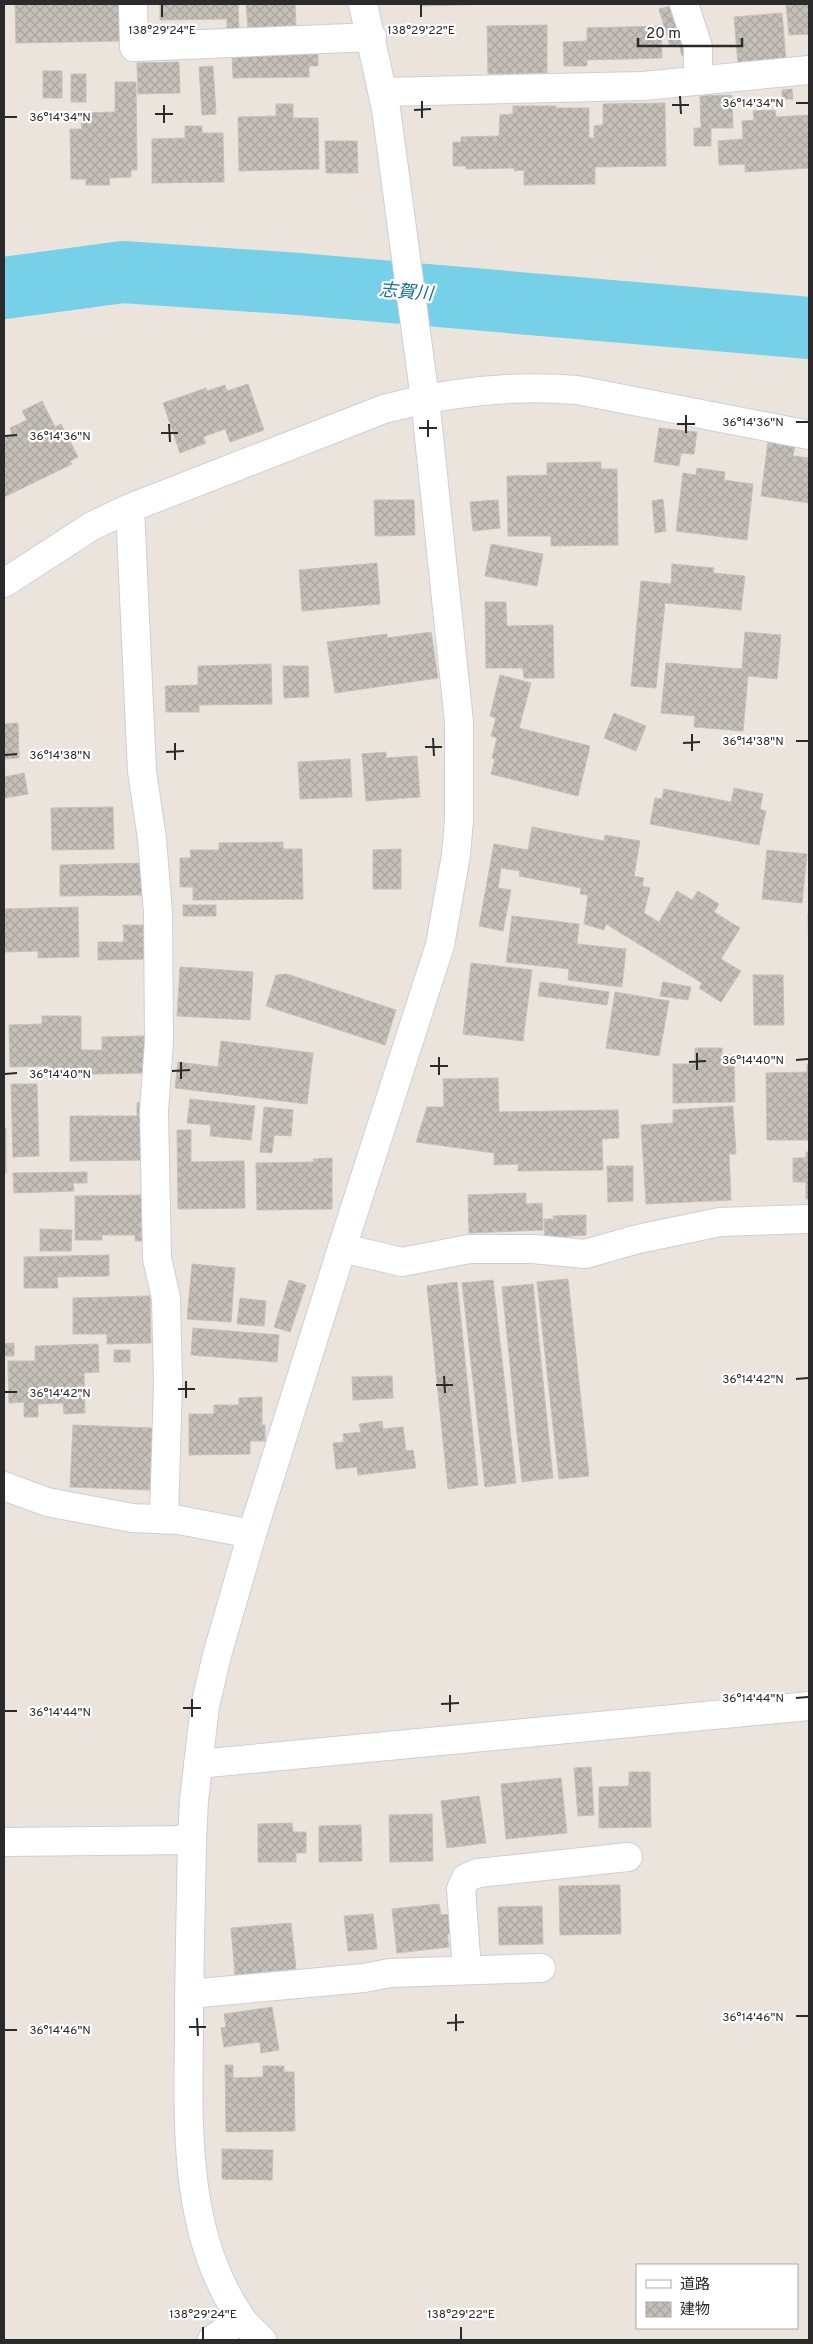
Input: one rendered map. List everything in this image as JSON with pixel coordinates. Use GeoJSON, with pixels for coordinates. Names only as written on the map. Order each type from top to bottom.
{"type":"FeatureCollection","features":[{"type":"Feature","properties":{"kind":"street"},"geometry":{"type":"LineString","coordinates":[[133,4],[134,47],[372,37]]}},
{"type":"Feature","properties":{"kind":"street"},"geometry":{"type":"LineString","coordinates":[[262,2340],[241,2319],[221,2281],[207,2247],[193,2183],[188,2119],[192,1840],[205,1706],[217,1655],[252,1534],[440,945],[456,855],[459,819],[459,722],[421,366],[383,92],[363,4]]}},
{"type":"Feature","properties":{"kind":"street"},"geometry":{"type":"LineString","coordinates":[[684,4],[698,47],[698,81]]}},
{"type":"Feature","properties":{"kind":"street"},"geometry":{"type":"LineString","coordinates":[[383,92],[643,86],[809,70]]}},
{"type":"Feature","properties":{"kind":"street"},"geometry":{"type":"LineString","coordinates":[[4,582],[92,526],[130,508],[384,409],[425,400],[490,390],[540,387],[693,411],[809,434]]}},
{"type":"Feature","properties":{"kind":"street"},"geometry":{"type":"LineString","coordinates":[[130,508],[142,771],[152,839],[158,913],[159,1042],[154,1111],[157,1258],[166,1298],[167,1317],[168,1382],[164,1518]]}},
{"type":"Feature","properties":{"kind":"street"},"geometry":{"type":"LineString","coordinates":[[342,1248],[402,1262],[469,1249],[533,1249],[585,1254],[638,1239],[720,1222],[809,1219]]}},
{"type":"Feature","properties":{"kind":"street"},"geometry":{"type":"LineString","coordinates":[[4,1486],[47,1502],[132,1518],[164,1518],[252,1534]]}},
{"type":"Feature","properties":{"kind":"street"},"geometry":{"type":"LineString","coordinates":[[198,1764],[809,1706]]}},
{"type":"Feature","properties":{"kind":"street"},"geometry":{"type":"LineString","coordinates":[[4,1842],[192,1840]]}},
{"type":"Feature","properties":{"kind":"street"},"geometry":{"type":"LineString","coordinates":[[467,1970],[461,1889],[466,1878],[478,1873],[628,1857]]}},
{"type":"Feature","properties":{"kind":"street"},"geometry":{"type":"LineString","coordinates":[[189,1994],[364,1978],[390,1973],[540,1968]]}},
{"type":"Feature","properties":{"kind":"street"},"geometry":{"type":"LineString","coordinates":[[212,2340],[241,2319]]}},
{"type":"Feature","properties":{"kind":"building"},"geometry":{"type":"Polygon","coordinates":[[[15,4],[123,4],[123,41],[16,43],[15,4]]]}},
{"type":"Feature","properties":{"kind":"building"},"geometry":{"type":"Polygon","coordinates":[[[160,4],[238,4],[239,29],[227,29],[227,19],[160,20],[160,4]]]}},
{"type":"Feature","properties":{"kind":"building"},"geometry":{"type":"Polygon","coordinates":[[[246,4],[295,4],[296,25],[248,29],[246,4]]]}},
{"type":"Feature","properties":{"kind":"building"},"geometry":{"type":"Polygon","coordinates":[[[421,4],[492,4],[421,6],[421,4]]]}},
{"type":"Feature","properties":{"kind":"building"},"geometry":{"type":"Polygon","coordinates":[[[786,4],[809,4],[809,34],[789,35],[786,4]]]}},
{"type":"Feature","properties":{"kind":"building"},"geometry":{"type":"Polygon","coordinates":[[[676,5],[689,54],[682,56],[679,44],[670,46],[659,9],[676,5]]]}},
{"type":"Feature","properties":{"kind":"building"},"geometry":{"type":"Polygon","coordinates":[[[782,13],[786,60],[738,64],[734,17],[782,13]]]}},
{"type":"Feature","properties":{"kind":"building"},"geometry":{"type":"Polygon","coordinates":[[[547,25],[547,73],[488,74],[487,26],[547,25]]]}},
{"type":"Feature","properties":{"kind":"building"},"geometry":{"type":"Polygon","coordinates":[[[661,26],[662,58],[587,60],[587,66],[564,66],[563,42],[587,41],[587,28],[661,26]]]}},
{"type":"Feature","properties":{"kind":"building"},"geometry":{"type":"Polygon","coordinates":[[[318,54],[318,66],[309,66],[309,77],[233,78],[232,56],[318,54]]]}},
{"type":"Feature","properties":{"kind":"building"},"geometry":{"type":"Polygon","coordinates":[[[179,62],[180,93],[138,94],[137,63],[179,62]]]}},
{"type":"Feature","properties":{"kind":"building"},"geometry":{"type":"Polygon","coordinates":[[[213,66],[216,114],[202,115],[199,67],[213,66]]]}},
{"type":"Feature","properties":{"kind":"building"},"geometry":{"type":"Polygon","coordinates":[[[43,71],[62,71],[62,98],[43,98],[43,71]]]}},
{"type":"Feature","properties":{"kind":"building"},"geometry":{"type":"Polygon","coordinates":[[[71,74],[86,74],[86,102],[71,102],[71,74]]]}},
{"type":"Feature","properties":{"kind":"building"},"geometry":{"type":"Polygon","coordinates":[[[115,82],[136,82],[137,170],[131,170],[131,177],[109,178],[110,185],[86,185],[86,179],[71,179],[70,129],[82,129],[81,113],[115,112],[115,82]]]}},
{"type":"Feature","properties":{"kind":"building"},"geometry":{"type":"Polygon","coordinates":[[[792,89],[793,99],[782,99],[782,90],[792,89]]]}},
{"type":"Feature","properties":{"kind":"building"},"geometry":{"type":"Polygon","coordinates":[[[732,95],[733,128],[711,128],[711,146],[694,146],[694,128],[701,128],[700,96],[732,95]]]}},
{"type":"Feature","properties":{"kind":"building"},"geometry":{"type":"Polygon","coordinates":[[[665,103],[666,166],[595,167],[595,184],[524,185],[524,170],[514,171],[514,168],[466,169],[466,166],[453,166],[453,142],[461,142],[461,137],[499,136],[500,115],[513,114],[513,106],[589,108],[589,138],[594,138],[594,126],[603,125],[603,104],[665,103]]]}},
{"type":"Feature","properties":{"kind":"building"},"geometry":{"type":"Polygon","coordinates":[[[276,104],[293,104],[293,118],[318,118],[319,169],[239,171],[238,117],[276,116],[276,104]]]}},
{"type":"Feature","properties":{"kind":"building"},"geometry":{"type":"Polygon","coordinates":[[[775,110],[776,117],[809,115],[809,168],[745,172],[745,164],[719,165],[718,141],[743,139],[742,121],[754,120],[753,111],[775,110]]]}},
{"type":"Feature","properties":{"kind":"building"},"geometry":{"type":"Polygon","coordinates":[[[185,126],[202,126],[202,133],[223,133],[224,182],[152,183],[152,139],[185,138],[185,126]]]}},
{"type":"Feature","properties":{"kind":"building"},"geometry":{"type":"Polygon","coordinates":[[[325,141],[357,141],[358,173],[326,173],[325,141]]]}},
{"type":"Feature","properties":{"kind":"building"},"geometry":{"type":"Polygon","coordinates":[[[248,384],[264,430],[230,442],[225,429],[203,437],[206,443],[180,453],[163,403],[206,388],[207,391],[225,385],[227,391],[248,384]]]}},
{"type":"Feature","properties":{"kind":"building"},"geometry":{"type":"Polygon","coordinates":[[[42,401],[55,427],[61,424],[78,457],[70,461],[72,464],[4,497],[4,438],[12,434],[10,428],[27,420],[22,411],[42,401]]]}},
{"type":"Feature","properties":{"kind":"building"},"geometry":{"type":"Polygon","coordinates":[[[659,428],[697,432],[694,454],[681,453],[679,466],[654,462],[659,428]]]}},
{"type":"Feature","properties":{"kind":"building"},"geometry":{"type":"Polygon","coordinates":[[[768,441],[795,445],[793,456],[809,458],[809,503],[761,496],[768,441]]]}},
{"type":"Feature","properties":{"kind":"building"},"geometry":{"type":"Polygon","coordinates":[[[601,462],[601,469],[617,469],[618,545],[551,546],[551,536],[508,536],[507,476],[547,475],[547,463],[601,462]]]}},
{"type":"Feature","properties":{"kind":"building"},"geometry":{"type":"Polygon","coordinates":[[[697,468],[725,472],[724,480],[753,484],[747,540],[676,531],[683,473],[696,475],[697,468]]]}},
{"type":"Feature","properties":{"kind":"building"},"geometry":{"type":"Polygon","coordinates":[[[663,499],[666,531],[655,533],[652,501],[663,499]]]}},
{"type":"Feature","properties":{"kind":"building"},"geometry":{"type":"Polygon","coordinates":[[[374,500],[414,500],[415,535],[375,536],[374,500]]]}},
{"type":"Feature","properties":{"kind":"building"},"geometry":{"type":"Polygon","coordinates":[[[498,500],[500,528],[473,531],[470,502],[498,500]]]}},
{"type":"Feature","properties":{"kind":"building"},"geometry":{"type":"Polygon","coordinates":[[[491,544],[543,554],[537,586],[485,576],[491,544]]]}},
{"type":"Feature","properties":{"kind":"building"},"geometry":{"type":"Polygon","coordinates":[[[377,563],[380,604],[302,611],[299,570],[377,563]]]}},
{"type":"Feature","properties":{"kind":"building"},"geometry":{"type":"Polygon","coordinates":[[[672,564],[714,568],[713,573],[745,576],[741,610],[665,603],[656,688],[631,686],[641,581],[671,584],[672,564]]]}},
{"type":"Feature","properties":{"kind":"building"},"geometry":{"type":"Polygon","coordinates":[[[485,602],[506,602],[507,626],[553,625],[554,678],[524,678],[523,668],[486,668],[485,602]]]}},
{"type":"Feature","properties":{"kind":"building"},"geometry":{"type":"Polygon","coordinates":[[[431,632],[438,678],[335,693],[327,642],[387,634],[387,638],[431,632]]]}},
{"type":"Feature","properties":{"kind":"building"},"geometry":{"type":"Polygon","coordinates":[[[745,632],[781,635],[777,679],[748,676],[743,731],[694,727],[695,716],[661,713],[666,663],[742,669],[745,632]]]}},
{"type":"Feature","properties":{"kind":"building"},"geometry":{"type":"Polygon","coordinates":[[[271,664],[272,704],[199,705],[199,712],[166,712],[165,686],[198,685],[198,666],[271,664]]]}},
{"type":"Feature","properties":{"kind":"building"},"geometry":{"type":"Polygon","coordinates":[[[283,666],[308,666],[309,697],[284,698],[283,666]]]}},
{"type":"Feature","properties":{"kind":"building"},"geometry":{"type":"Polygon","coordinates":[[[500,675],[531,683],[519,728],[590,746],[578,796],[491,774],[495,759],[492,758],[497,738],[491,736],[496,718],[490,716],[500,675]]]}},
{"type":"Feature","properties":{"kind":"building"},"geometry":{"type":"Polygon","coordinates":[[[614,713],[646,726],[636,751],[604,738],[614,713]]]}},
{"type":"Feature","properties":{"kind":"building"},"geometry":{"type":"Polygon","coordinates":[[[18,723],[19,758],[4,759],[4,724],[18,723]]]}},
{"type":"Feature","properties":{"kind":"building"},"geometry":{"type":"Polygon","coordinates":[[[386,752],[386,758],[417,756],[420,797],[366,801],[362,754],[386,752]]]}},
{"type":"Feature","properties":{"kind":"building"},"geometry":{"type":"Polygon","coordinates":[[[350,759],[352,797],[300,799],[298,762],[350,759]]]}},
{"type":"Feature","properties":{"kind":"building"},"geometry":{"type":"Polygon","coordinates":[[[24,773],[28,794],[4,798],[4,777],[24,773]]]}},
{"type":"Feature","properties":{"kind":"building"},"geometry":{"type":"Polygon","coordinates":[[[734,788],[763,794],[760,809],[766,811],[759,845],[650,824],[655,798],[662,799],[664,789],[731,802],[734,788]]]}},
{"type":"Feature","properties":{"kind":"building"},"geometry":{"type":"Polygon","coordinates":[[[113,807],[114,849],[52,850],[51,808],[113,807]]]}},
{"type":"Feature","properties":{"kind":"building"},"geometry":{"type":"Polygon","coordinates":[[[532,827],[604,841],[605,835],[640,841],[634,876],[644,878],[642,886],[650,888],[644,913],[659,922],[677,891],[692,900],[698,891],[719,904],[714,912],[740,928],[721,959],[741,971],[721,1002],[699,988],[702,983],[606,924],[604,930],[584,924],[588,895],[580,894],[581,888],[519,876],[520,871],[501,868],[498,888],[511,890],[503,931],[479,926],[494,844],[528,850],[532,827]]]}},
{"type":"Feature","properties":{"kind":"building"},"geometry":{"type":"Polygon","coordinates":[[[283,842],[283,849],[302,849],[303,899],[193,900],[193,887],[180,887],[180,858],[191,858],[190,850],[219,850],[219,843],[283,842]]]}},
{"type":"Feature","properties":{"kind":"building"},"geometry":{"type":"Polygon","coordinates":[[[401,849],[401,889],[373,889],[373,850],[401,849]]]}},
{"type":"Feature","properties":{"kind":"building"},"geometry":{"type":"Polygon","coordinates":[[[767,850],[807,854],[802,903],[762,899],[767,850]]]}},
{"type":"Feature","properties":{"kind":"building"},"geometry":{"type":"Polygon","coordinates":[[[143,863],[143,895],[60,896],[60,865],[143,863]]]}},
{"type":"Feature","properties":{"kind":"building"},"geometry":{"type":"Polygon","coordinates":[[[183,905],[216,905],[216,916],[183,916],[183,905]]]}},
{"type":"Feature","properties":{"kind":"building"},"geometry":{"type":"Polygon","coordinates":[[[78,907],[79,957],[38,958],[38,951],[4,952],[4,909],[78,907]]]}},
{"type":"Feature","properties":{"kind":"building"},"geometry":{"type":"Polygon","coordinates":[[[808,914],[809,914],[809,965],[808,914]]]}},
{"type":"Feature","properties":{"kind":"building"},"geometry":{"type":"Polygon","coordinates":[[[512,916],[579,924],[577,944],[626,949],[622,987],[568,980],[569,969],[506,962],[512,916]]]}},
{"type":"Feature","properties":{"kind":"building"},"geometry":{"type":"Polygon","coordinates":[[[123,925],[145,925],[145,959],[98,960],[98,942],[124,942],[123,925]]]}},
{"type":"Feature","properties":{"kind":"building"},"geometry":{"type":"Polygon","coordinates":[[[471,963],[532,970],[523,1041],[463,1034],[471,963]]]}},
{"type":"Feature","properties":{"kind":"building"},"geometry":{"type":"Polygon","coordinates":[[[180,967],[253,972],[250,1020],[177,1016],[180,967]]]}},
{"type":"Feature","properties":{"kind":"building"},"geometry":{"type":"Polygon","coordinates":[[[287,974],[396,1010],[385,1045],[266,1006],[276,975],[287,974]]]}},
{"type":"Feature","properties":{"kind":"building"},"geometry":{"type":"Polygon","coordinates":[[[753,975],[783,975],[784,1025],[754,1025],[753,975]]]}},
{"type":"Feature","properties":{"kind":"building"},"geometry":{"type":"Polygon","coordinates":[[[540,982],[609,992],[607,1005],[538,996],[540,982]]]}},
{"type":"Feature","properties":{"kind":"building"},"geometry":{"type":"Polygon","coordinates":[[[663,982],[691,987],[688,1000],[660,996],[663,982]]]}},
{"type":"Feature","properties":{"kind":"building"},"geometry":{"type":"Polygon","coordinates":[[[615,992],[669,1001],[659,1056],[606,1048],[615,992]]]}},
{"type":"Feature","properties":{"kind":"building"},"geometry":{"type":"Polygon","coordinates":[[[42,1016],[81,1016],[81,1050],[102,1050],[102,1037],[145,1036],[146,1073],[49,1075],[49,1066],[10,1067],[9,1025],[42,1024],[42,1016]]]}},
{"type":"Feature","properties":{"kind":"building"},"geometry":{"type":"Polygon","coordinates":[[[221,1041],[313,1053],[307,1104],[175,1088],[178,1062],[218,1067],[221,1041]]]}},
{"type":"Feature","properties":{"kind":"building"},"geometry":{"type":"Polygon","coordinates":[[[695,1048],[722,1048],[722,1055],[734,1055],[735,1102],[673,1103],[673,1064],[695,1064],[695,1048]]]}},
{"type":"Feature","properties":{"kind":"building"},"geometry":{"type":"Polygon","coordinates":[[[807,1064],[809,1064],[809,1140],[767,1140],[766,1073],[807,1072],[807,1064]]]}},
{"type":"Feature","properties":{"kind":"building"},"geometry":{"type":"Polygon","coordinates":[[[498,1078],[499,1112],[618,1110],[619,1138],[602,1139],[603,1170],[518,1171],[518,1164],[494,1165],[494,1153],[416,1142],[427,1107],[444,1107],[443,1079],[498,1078]]]}},
{"type":"Feature","properties":{"kind":"building"},"geometry":{"type":"Polygon","coordinates":[[[11,1084],[37,1084],[39,1156],[13,1157],[11,1084]]]}},
{"type":"Feature","properties":{"kind":"building"},"geometry":{"type":"Polygon","coordinates":[[[190,1099],[255,1106],[251,1140],[210,1136],[211,1125],[187,1123],[190,1099]]]}},
{"type":"Feature","properties":{"kind":"building"},"geometry":{"type":"Polygon","coordinates":[[[144,1102],[145,1160],[70,1161],[70,1116],[137,1116],[137,1103],[144,1102]]]}},
{"type":"Feature","properties":{"kind":"building"},"geometry":{"type":"Polygon","coordinates":[[[733,1106],[736,1154],[729,1154],[731,1200],[646,1204],[641,1125],[673,1123],[673,1110],[733,1106]]]}},
{"type":"Feature","properties":{"kind":"building"},"geometry":{"type":"Polygon","coordinates":[[[264,1107],[293,1110],[291,1136],[274,1135],[272,1153],[260,1152],[264,1107]]]}},
{"type":"Feature","properties":{"kind":"building"},"geometry":{"type":"Polygon","coordinates":[[[4,1128],[6,1128],[6,1173],[4,1173],[4,1128]]]}},
{"type":"Feature","properties":{"kind":"building"},"geometry":{"type":"Polygon","coordinates":[[[177,1130],[191,1130],[191,1162],[244,1161],[245,1208],[178,1209],[177,1130]]]}},
{"type":"Feature","properties":{"kind":"building"},"geometry":{"type":"Polygon","coordinates":[[[806,1152],[809,1152],[809,1199],[806,1199],[806,1182],[793,1182],[793,1158],[806,1158],[806,1152]]]}},
{"type":"Feature","properties":{"kind":"building"},"geometry":{"type":"Polygon","coordinates":[[[332,1158],[332,1209],[257,1210],[256,1163],[314,1162],[313,1159],[332,1158]]]}},
{"type":"Feature","properties":{"kind":"building"},"geometry":{"type":"Polygon","coordinates":[[[607,1166],[633,1166],[633,1201],[608,1202],[607,1166]]]}},
{"type":"Feature","properties":{"kind":"building"},"geometry":{"type":"Polygon","coordinates":[[[87,1172],[87,1183],[73,1183],[74,1191],[14,1193],[13,1173],[87,1172]]]}},
{"type":"Feature","properties":{"kind":"building"},"geometry":{"type":"Polygon","coordinates":[[[526,1193],[526,1204],[542,1203],[543,1230],[469,1233],[468,1195],[526,1193]]]}},
{"type":"Feature","properties":{"kind":"building"},"geometry":{"type":"Polygon","coordinates":[[[148,1195],[149,1241],[135,1241],[135,1235],[102,1235],[102,1240],[75,1240],[75,1196],[148,1195]]]}},
{"type":"Feature","properties":{"kind":"building"},"geometry":{"type":"Polygon","coordinates":[[[586,1215],[586,1235],[545,1238],[544,1219],[554,1219],[553,1216],[586,1215]]]}},
{"type":"Feature","properties":{"kind":"building"},"geometry":{"type":"Polygon","coordinates":[[[40,1229],[72,1230],[71,1251],[40,1251],[40,1229]]]}},
{"type":"Feature","properties":{"kind":"building"},"geometry":{"type":"Polygon","coordinates":[[[109,1255],[109,1276],[57,1277],[58,1288],[24,1288],[24,1257],[109,1255]]]}},
{"type":"Feature","properties":{"kind":"building"},"geometry":{"type":"Polygon","coordinates":[[[192,1264],[235,1268],[231,1322],[187,1319],[192,1264]]]}},
{"type":"Feature","properties":{"kind":"building"},"geometry":{"type":"Polygon","coordinates":[[[568,1279],[589,1476],[559,1479],[537,1282],[568,1279]]]}},
{"type":"Feature","properties":{"kind":"building"},"geometry":{"type":"Polygon","coordinates":[[[289,1280],[306,1285],[290,1332],[274,1327],[289,1280]]]}},
{"type":"Feature","properties":{"kind":"building"},"geometry":{"type":"Polygon","coordinates":[[[493,1280],[516,1483],[485,1487],[462,1283],[493,1280]]]}},
{"type":"Feature","properties":{"kind":"building"},"geometry":{"type":"Polygon","coordinates":[[[457,1282],[478,1485],[448,1489],[427,1286],[457,1282]]]}},
{"type":"Feature","properties":{"kind":"building"},"geometry":{"type":"Polygon","coordinates":[[[533,1284],[553,1478],[522,1482],[502,1287],[533,1284]]]}},
{"type":"Feature","properties":{"kind":"building"},"geometry":{"type":"Polygon","coordinates":[[[150,1296],[151,1343],[107,1344],[107,1334],[73,1334],[73,1298],[150,1296]]]}},
{"type":"Feature","properties":{"kind":"building"},"geometry":{"type":"Polygon","coordinates":[[[240,1298],[266,1301],[264,1326],[237,1324],[240,1298]]]}},
{"type":"Feature","properties":{"kind":"building"},"geometry":{"type":"Polygon","coordinates":[[[193,1328],[279,1335],[277,1362],[191,1355],[193,1328]]]}},
{"type":"Feature","properties":{"kind":"building"},"geometry":{"type":"Polygon","coordinates":[[[14,1343],[14,1356],[4,1356],[4,1344],[14,1343]]]}},
{"type":"Feature","properties":{"kind":"building"},"geometry":{"type":"Polygon","coordinates":[[[98,1344],[99,1372],[84,1373],[85,1413],[64,1414],[63,1403],[38,1404],[38,1417],[24,1417],[24,1402],[9,1403],[8,1361],[35,1361],[35,1346],[98,1344]]]}},
{"type":"Feature","properties":{"kind":"building"},"geometry":{"type":"Polygon","coordinates":[[[114,1350],[130,1350],[130,1362],[114,1362],[114,1350]]]}},
{"type":"Feature","properties":{"kind":"building"},"geometry":{"type":"Polygon","coordinates":[[[392,1376],[393,1398],[353,1400],[352,1377],[392,1376]]]}},
{"type":"Feature","properties":{"kind":"building"},"geometry":{"type":"Polygon","coordinates":[[[262,1397],[262,1425],[265,1425],[265,1441],[250,1441],[250,1454],[189,1455],[189,1414],[214,1414],[214,1405],[239,1405],[239,1398],[262,1397]]]}},
{"type":"Feature","properties":{"kind":"building"},"geometry":{"type":"Polygon","coordinates":[[[382,1421],[383,1429],[403,1427],[406,1451],[413,1450],[416,1468],[358,1475],[357,1467],[336,1469],[333,1443],[344,1442],[343,1434],[361,1432],[359,1424],[382,1421]]]}},
{"type":"Feature","properties":{"kind":"building"},"geometry":{"type":"Polygon","coordinates":[[[73,1425],[153,1428],[150,1490],[70,1487],[73,1425]]]}},
{"type":"Feature","properties":{"kind":"building"},"geometry":{"type":"Polygon","coordinates":[[[591,1767],[594,1815],[578,1816],[574,1768],[591,1767]]]}},
{"type":"Feature","properties":{"kind":"building"},"geometry":{"type":"Polygon","coordinates":[[[629,1772],[650,1772],[651,1827],[599,1828],[599,1787],[629,1786],[629,1772]]]}},
{"type":"Feature","properties":{"kind":"building"},"geometry":{"type":"Polygon","coordinates":[[[561,1778],[567,1833],[506,1839],[501,1784],[561,1778]]]}},
{"type":"Feature","properties":{"kind":"building"},"geometry":{"type":"Polygon","coordinates":[[[479,1796],[486,1843],[447,1848],[441,1801],[479,1796]]]}},
{"type":"Feature","properties":{"kind":"building"},"geometry":{"type":"Polygon","coordinates":[[[432,1814],[433,1861],[390,1862],[389,1815],[432,1814]]]}},
{"type":"Feature","properties":{"kind":"building"},"geometry":{"type":"Polygon","coordinates":[[[292,1823],[293,1832],[306,1832],[306,1853],[296,1853],[296,1862],[258,1862],[258,1824],[292,1823]]]}},
{"type":"Feature","properties":{"kind":"building"},"geometry":{"type":"Polygon","coordinates":[[[361,1825],[362,1861],[319,1862],[319,1826],[361,1825]]]}},
{"type":"Feature","properties":{"kind":"building"},"geometry":{"type":"Polygon","coordinates":[[[620,1885],[621,1934],[560,1935],[559,1886],[620,1885]]]}},
{"type":"Feature","properties":{"kind":"building"},"geometry":{"type":"Polygon","coordinates":[[[439,1904],[441,1915],[450,1914],[453,1933],[447,1934],[449,1947],[397,1953],[392,1909],[439,1904]]]}},
{"type":"Feature","properties":{"kind":"building"},"geometry":{"type":"Polygon","coordinates":[[[542,1906],[543,1944],[499,1945],[498,1907],[542,1906]]]}},
{"type":"Feature","properties":{"kind":"building"},"geometry":{"type":"Polygon","coordinates":[[[373,1914],[377,1949],[348,1951],[344,1916],[373,1914]]]}},
{"type":"Feature","properties":{"kind":"building"},"geometry":{"type":"Polygon","coordinates":[[[291,1923],[296,1969],[235,1975],[231,1928],[291,1923]]]}},
{"type":"Feature","properties":{"kind":"building"},"geometry":{"type":"Polygon","coordinates":[[[272,2007],[279,2050],[261,2053],[260,2042],[224,2047],[221,2028],[226,2027],[224,2014],[272,2007]]]}},
{"type":"Feature","properties":{"kind":"building"},"geometry":{"type":"Polygon","coordinates":[[[225,2065],[233,2065],[233,2078],[263,2077],[263,2066],[284,2066],[284,2072],[294,2072],[295,2131],[226,2132],[225,2065]]]}},
{"type":"Feature","properties":{"kind":"building"},"geometry":{"type":"Polygon","coordinates":[[[222,2149],[273,2150],[272,2180],[222,2179],[222,2149]]]}},
{"type":"Feature","properties":{"kind":"waterway","name":"志賀川"},"geometry":{"type":"LineString","coordinates":[[4,288],[123,272],[299,284],[809,328]]}}]}
